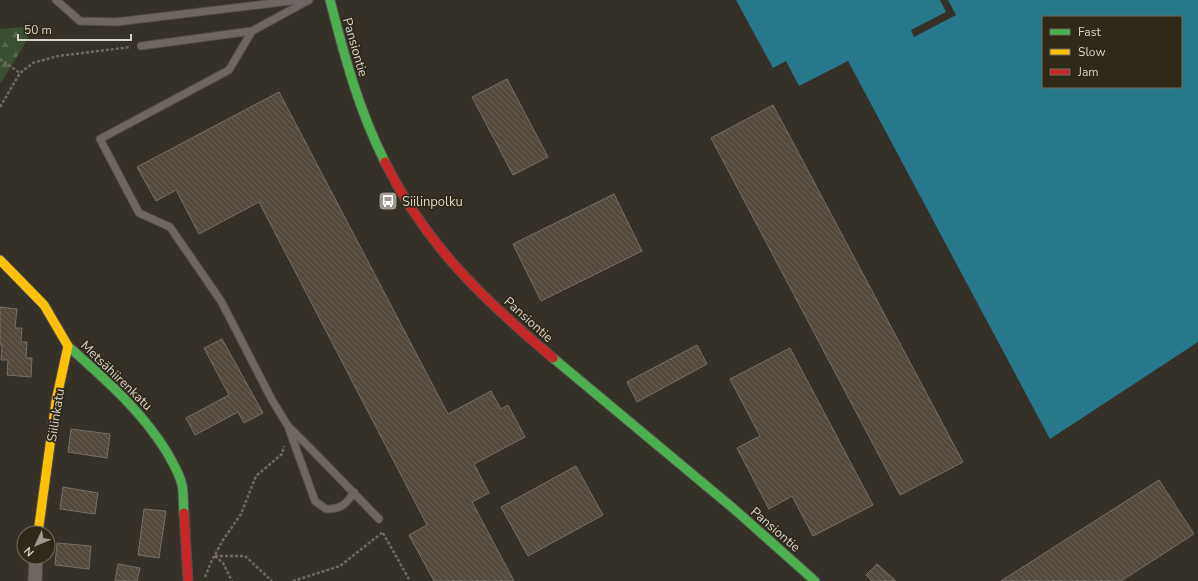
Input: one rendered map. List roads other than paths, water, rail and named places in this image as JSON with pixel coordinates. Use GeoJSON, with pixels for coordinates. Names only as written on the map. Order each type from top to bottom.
{"type":"FeatureCollection","features":[{"type":"Feature","properties":{"kind":"street","name":"Pansiontie"},"geometry":{"type":"LineString","coordinates":[[330,0],[352,78],[364,112],[389,172],[422,225],[458,269],[478,291],[527,336],[760,531],[815,581]]}},
{"type":"Feature","properties":{"kind":"street"},"geometry":{"type":"LineString","coordinates":[[0,260],[44,305],[68,346]]}},
{"type":"Feature","properties":{"kind":"street","name":"Siilinkatu"},"geometry":{"type":"LineString","coordinates":[[39,525],[56,401],[68,346]]}},
{"type":"Feature","properties":{"kind":"street","name":"Metsähiirenkatu"},"geometry":{"type":"LineString","coordinates":[[68,346],[112,386],[141,416],[159,440],[177,470],[182,485],[188,581]]}},
{"type":"Feature","properties":{"kind":"street"},"geometry":{"type":"LineString","coordinates":[[35,581],[36,565]]}},
{"type":"Feature","properties":{"kind":"lane"},"geometry":{"type":"LineString","coordinates":[[56,0],[80,21],[116,22],[299,0]]}},
{"type":"Feature","properties":{"kind":"lane"},"geometry":{"type":"LineString","coordinates":[[141,46],[252,31],[309,0]]}},
{"type":"Feature","properties":{"kind":"lane"},"geometry":{"type":"LineString","coordinates":[[252,31],[229,70],[100,138],[139,213],[170,227],[221,301],[272,400],[288,426],[315,501],[326,510],[338,509],[349,500],[354,492]]}},
{"type":"Feature","properties":{"kind":"lane"},"geometry":{"type":"LineString","coordinates":[[288,426],[379,519]]}},
{"type":"Feature","properties":{"kind":"water"},"geometry":{"type":"Polygon","coordinates":[[[736,0],[1198,0],[1198,342],[1050,439],[848,61],[799,86],[786,61],[773,68],[736,0]]]}},
{"type":"Feature","properties":{"kind":"place","name":"Siilinpolku"},"geometry":{"type":"Point","coordinates":[388,201]}}]}
